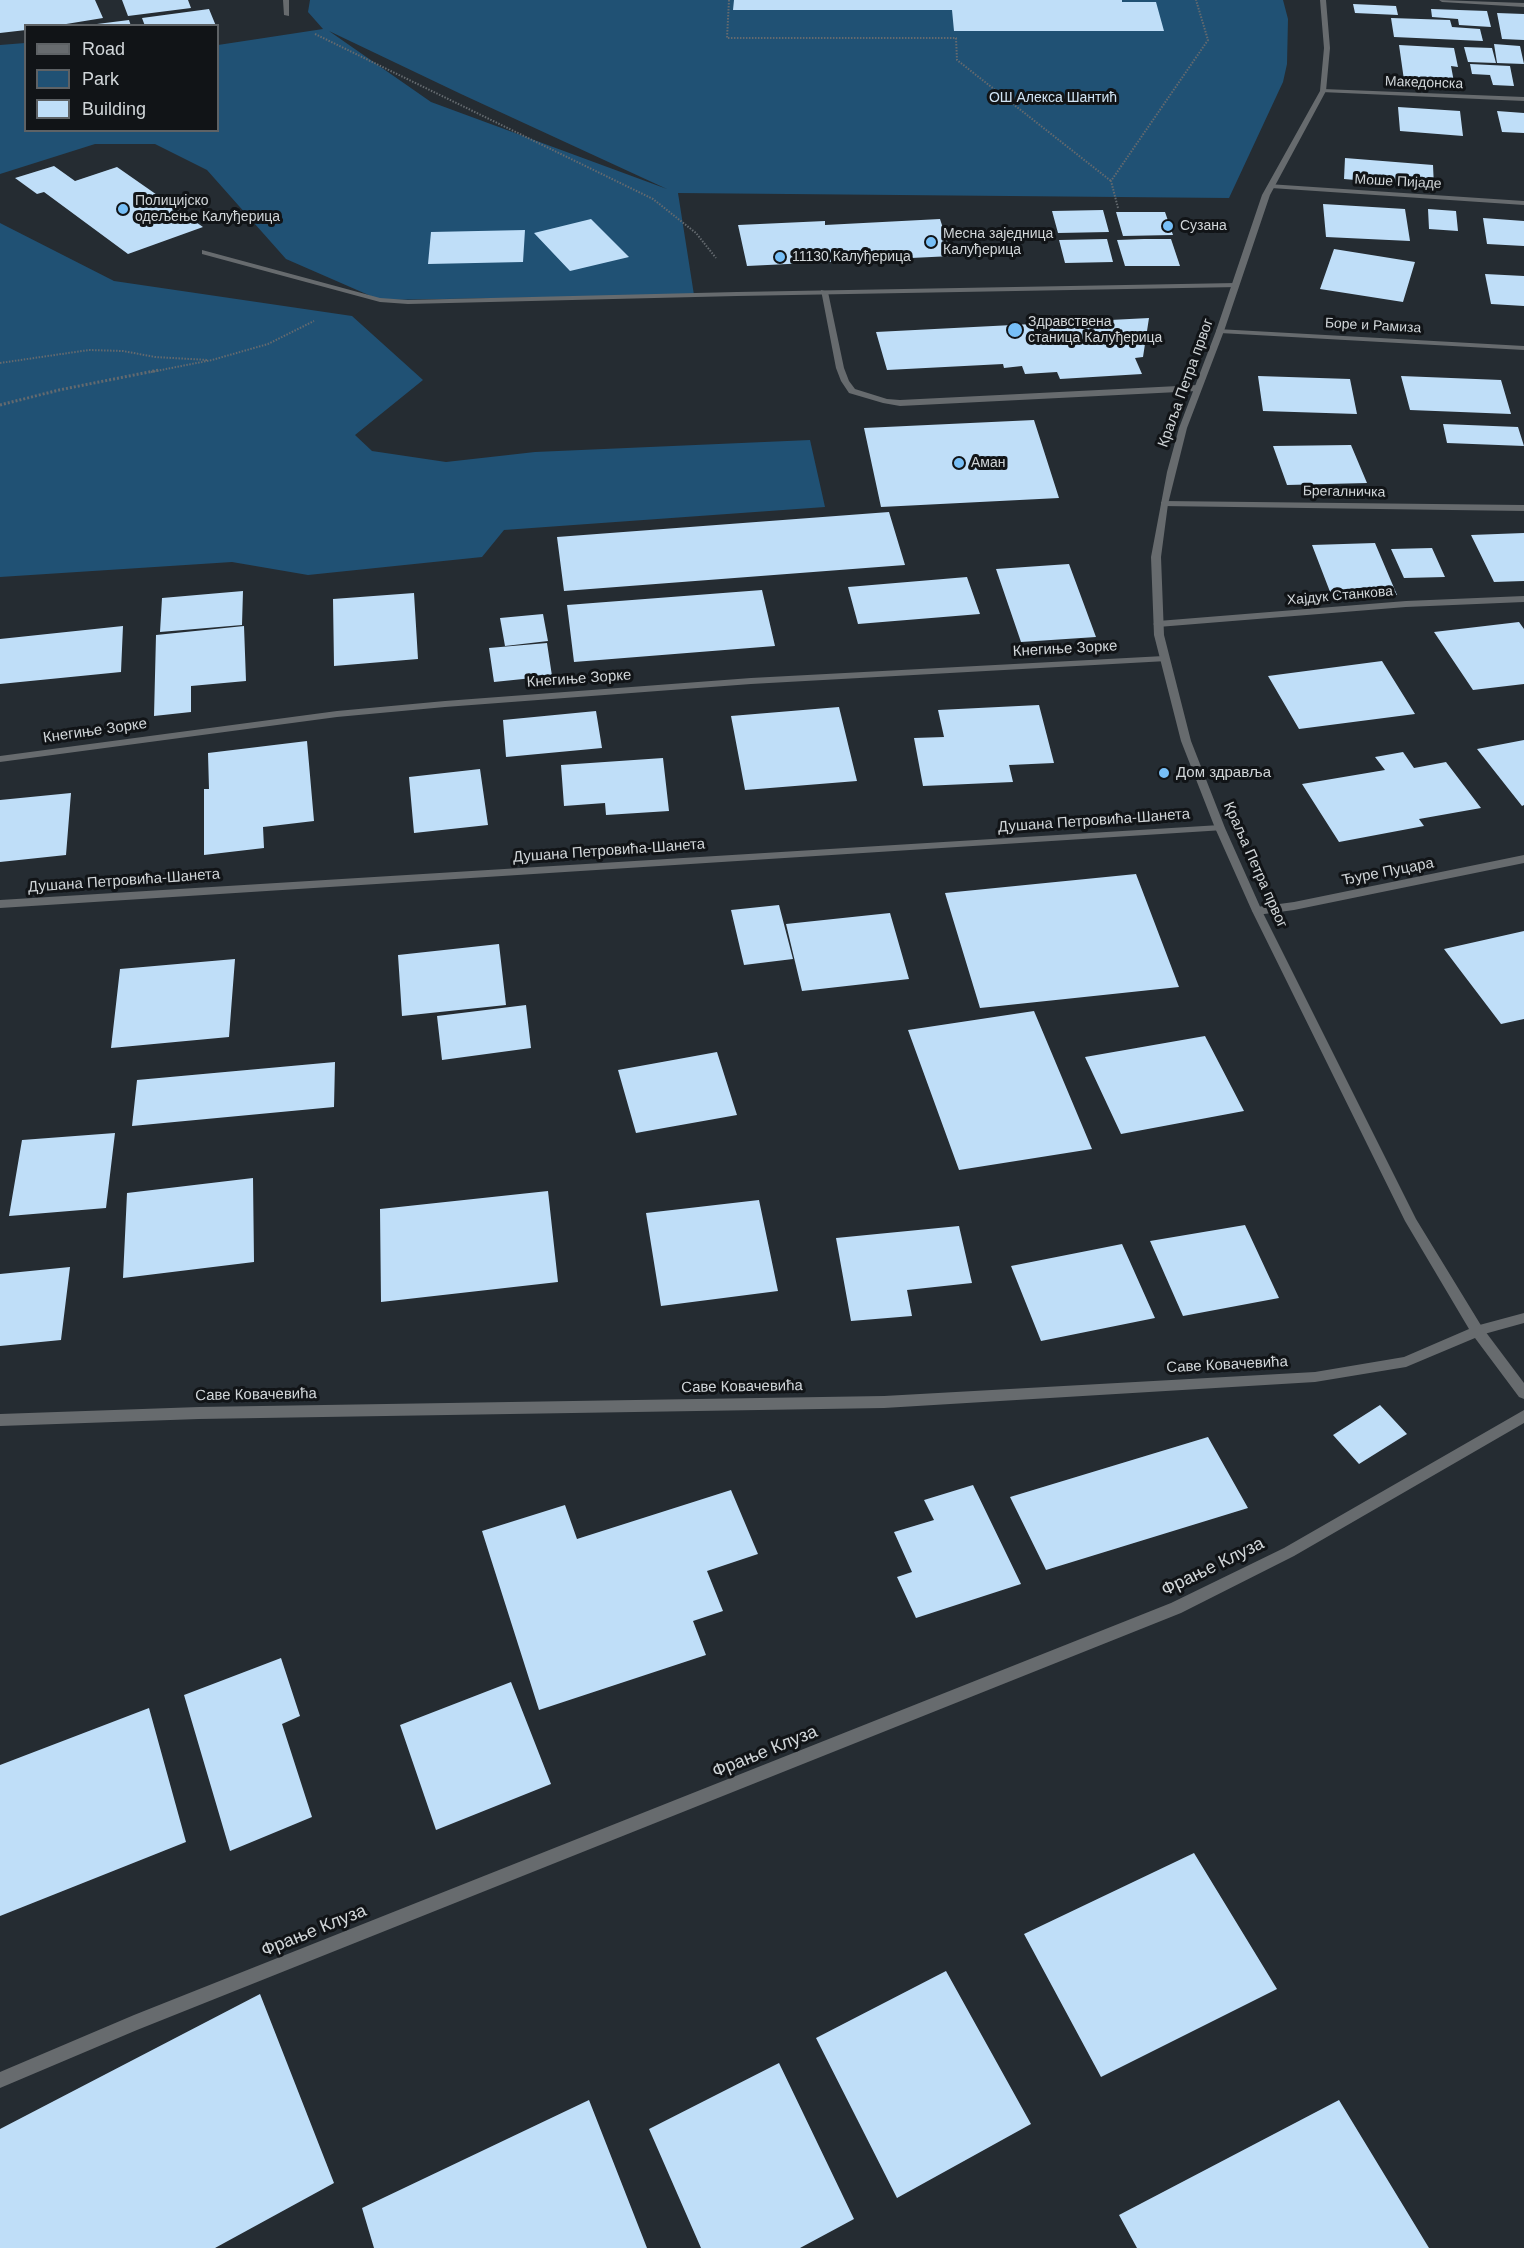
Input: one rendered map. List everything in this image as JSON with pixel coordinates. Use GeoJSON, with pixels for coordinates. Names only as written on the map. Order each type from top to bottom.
{"type":"FeatureCollection","features":[{"type":"Feature","properties":{"kind":"street"},"geometry":{"type":"LineString","coordinates":[[286,0],[287,15]]}},
{"type":"Feature","properties":{"kind":"street","name":"Краља Петра првог"},"geometry":{"type":"LineString","coordinates":[[1323,0],[1327,48],[1323,91],[1271,186],[1248,243],[1220,331],[1183,428],[1164,504],[1156,557],[1158,624],[1164,659],[1186,741],[1220,828],[1257,911],[1411,1221],[1477,1332],[1524,1393]]}},
{"type":"Feature","properties":{"kind":"street"},"geometry":{"type":"LineString","coordinates":[[1442,0],[1524,5]]}},
{"type":"Feature","properties":{"kind":"street","name":"Македонска"},"geometry":{"type":"LineString","coordinates":[[1323,91],[1524,99]]}},
{"type":"Feature","properties":{"kind":"street","name":"Моше Пијаде"},"geometry":{"type":"LineString","coordinates":[[1271,186],[1524,203]]}},
{"type":"Feature","properties":{"kind":"street"},"geometry":{"type":"LineString","coordinates":[[206,252],[380,300],[408,302],[1236,285]]}},
{"type":"Feature","properties":{"kind":"street"},"geometry":{"type":"LineString","coordinates":[[824,292],[840,368],[845,381],[852,391],[885,401],[900,403],[1198,388]]}},
{"type":"Feature","properties":{"kind":"street","name":"Боре и Рамиза"},"geometry":{"type":"LineString","coordinates":[[1220,331],[1524,348]]}},
{"type":"Feature","properties":{"kind":"street","name":"Брегалничка"},"geometry":{"type":"LineString","coordinates":[[1164,504],[1524,508]]}},
{"type":"Feature","properties":{"kind":"street","name":"Хајдук Станкова"},"geometry":{"type":"LineString","coordinates":[[1158,624],[1406,604],[1524,598]]}},
{"type":"Feature","properties":{"kind":"street","name":"Кнегиње Зорке"},"geometry":{"type":"LineString","coordinates":[[0,759],[337,714],[435,705],[751,681],[1164,659]]}},
{"type":"Feature","properties":{"kind":"street","name":"Душана Петровића-Шанета"},"geometry":{"type":"LineString","coordinates":[[0,904],[1220,828]]}},
{"type":"Feature","properties":{"kind":"street","name":"Ђуре Пуцара"},"geometry":{"type":"LineString","coordinates":[[1257,911],[1294,906],[1524,859]]}},
{"type":"Feature","properties":{"kind":"street","name":"Саве Ковачевића"},"geometry":{"type":"LineString","coordinates":[[0,1420],[199,1413],[884,1402],[1279,1379],[1364,1370],[1406,1362],[1477,1332],[1524,1318]]}},
{"type":"Feature","properties":{"kind":"street","name":"Фрање Клуза"},"geometry":{"type":"LineString","coordinates":[[0,2080],[134,2024],[1176,1608],[1289,1552],[1524,1416]]}},
{"type":"Feature","properties":{"kind":"path"},"geometry":{"type":"LineString","coordinates":[[729,0],[727,38],[956,38],[957,60],[1112,181],[1119,208]]}},
{"type":"Feature","properties":{"kind":"path"},"geometry":{"type":"LineString","coordinates":[[1112,181],[1208,40],[1196,0]]}},
{"type":"Feature","properties":{"kind":"path"},"geometry":{"type":"LineString","coordinates":[[287,15],[307,29],[343,48],[653,199],[696,232],[721,264],[737,294]]}},
{"type":"Feature","properties":{"kind":"path"},"geometry":{"type":"LineString","coordinates":[[0,405],[59,390],[212,360],[268,344],[316,321]]}},
{"type":"Feature","properties":{"kind":"path"},"geometry":{"type":"LineString","coordinates":[[0,363],[89,350],[212,360]]}},
{"type":"Feature","properties":{"kind":"green space","name":"ОШ Алекса Шантић"},"geometry":{"type":"Polygon","coordinates":[[[310,0],[1283,0],[1288,19],[1287,64],[1283,82],[1229,198],[678,193],[694,295],[380,300],[286,259],[207,170],[155,144],[95,144],[0,174],[0,45],[24,43],[24,132],[219,132],[219,45],[323,29],[308,12],[310,0]],[[329,31],[431,102],[667,189],[461,94],[329,31]]]}},
{"type":"Feature","properties":{"kind":"green space"},"geometry":{"type":"Polygon","coordinates":[[[0,223],[114,281],[352,316],[423,380],[355,435],[372,451],[446,462],[535,452],[810,440],[825,507],[504,530],[482,557],[308,575],[232,562],[0,577],[0,223]]]}},
{"type":"Feature","properties":{"kind":"building"},"geometry":{"type":"Polygon","coordinates":[[[0,0],[95,0],[103,18],[66,24],[24,24],[24,30],[0,33],[0,0]]]}},
{"type":"Feature","properties":{"kind":"building"},"geometry":{"type":"Polygon","coordinates":[[[122,0],[188,0],[191,8],[128,16],[122,0]]]}},
{"type":"Feature","properties":{"kind":"building"},"geometry":{"type":"Polygon","coordinates":[[[734,0],[1122,0],[1122,2],[1156,2],[1164,31],[954,31],[952,10],[733,10],[734,0]]]}},
{"type":"Feature","properties":{"kind":"building"},"geometry":{"type":"Polygon","coordinates":[[[1353,4],[1396,6],[1398,15],[1355,13],[1353,4]]]}},
{"type":"Feature","properties":{"kind":"building"},"geometry":{"type":"Polygon","coordinates":[[[209,9],[215,24],[144,24],[142,18],[209,9]]]}},
{"type":"Feature","properties":{"kind":"building"},"geometry":{"type":"Polygon","coordinates":[[[1431,9],[1487,11],[1491,27],[1459,25],[1458,19],[1432,17],[1431,9]]]}},
{"type":"Feature","properties":{"kind":"building"},"geometry":{"type":"Polygon","coordinates":[[[1497,13],[1524,14],[1524,40],[1502,39],[1497,13]]]}},
{"type":"Feature","properties":{"kind":"building"},"geometry":{"type":"Polygon","coordinates":[[[1391,18],[1450,20],[1452,27],[1480,29],[1483,41],[1394,37],[1391,18]]]}},
{"type":"Feature","properties":{"kind":"building"},"geometry":{"type":"Polygon","coordinates":[[[129,20],[130,24],[97,24],[129,20]]]}},
{"type":"Feature","properties":{"kind":"building"},"geometry":{"type":"Polygon","coordinates":[[[1494,44],[1520,46],[1524,64],[1497,63],[1494,44]]]}},
{"type":"Feature","properties":{"kind":"building"},"geometry":{"type":"Polygon","coordinates":[[[1399,45],[1454,48],[1458,67],[1451,66],[1454,82],[1404,80],[1399,45]]]}},
{"type":"Feature","properties":{"kind":"building"},"geometry":{"type":"Polygon","coordinates":[[[1464,47],[1492,48],[1496,63],[1468,62],[1464,47]]]}},
{"type":"Feature","properties":{"kind":"building"},"geometry":{"type":"Polygon","coordinates":[[[1470,64],[1510,66],[1514,86],[1493,85],[1490,75],[1472,74],[1470,64]]]}},
{"type":"Feature","properties":{"kind":"building"},"geometry":{"type":"Polygon","coordinates":[[[1398,107],[1460,111],[1463,136],[1400,131],[1398,107]]]}},
{"type":"Feature","properties":{"kind":"building"},"geometry":{"type":"Polygon","coordinates":[[[1497,111],[1524,113],[1524,133],[1502,132],[1497,111]]]}},
{"type":"Feature","properties":{"kind":"building"},"geometry":{"type":"Polygon","coordinates":[[[1345,158],[1433,165],[1434,187],[1344,179],[1345,158]]]}},
{"type":"Feature","properties":{"kind":"building","name":"Полицијско одељење Калуђерица"},"geometry":{"type":"Polygon","coordinates":[[[54,166],[75,181],[117,167],[203,227],[128,254],[44,192],[37,194],[15,178],[54,166]]]}},
{"type":"Feature","properties":{"kind":"building"},"geometry":{"type":"Polygon","coordinates":[[[1323,204],[1405,209],[1410,241],[1326,237],[1323,204]]]}},
{"type":"Feature","properties":{"kind":"building"},"geometry":{"type":"Polygon","coordinates":[[[1428,209],[1456,211],[1458,231],[1429,229],[1428,209]]]}},
{"type":"Feature","properties":{"kind":"building"},"geometry":{"type":"Polygon","coordinates":[[[1103,210],[1109,232],[1058,233],[1052,211],[1103,210]]]}},
{"type":"Feature","properties":{"kind":"building"},"geometry":{"type":"Polygon","coordinates":[[[1116,212],[1165,212],[1173,235],[1123,236],[1116,212]]]}},
{"type":"Feature","properties":{"kind":"building"},"geometry":{"type":"Polygon","coordinates":[[[1483,218],[1524,221],[1524,246],[1487,244],[1483,218]]]}},
{"type":"Feature","properties":{"kind":"building"},"geometry":{"type":"Polygon","coordinates":[[[591,219],[629,257],[570,271],[534,233],[591,219]]]}},
{"type":"Feature","properties":{"kind":"building"},"geometry":{"type":"Polygon","coordinates":[[[940,219],[952,256],[747,266],[738,225],[825,221],[825,225],[940,219]]]}},
{"type":"Feature","properties":{"kind":"building"},"geometry":{"type":"Polygon","coordinates":[[[525,230],[523,262],[428,264],[431,232],[525,230]]]}},
{"type":"Feature","properties":{"kind":"building"},"geometry":{"type":"Polygon","coordinates":[[[1107,239],[1113,262],[1065,263],[1059,240],[1107,239]]]}},
{"type":"Feature","properties":{"kind":"building"},"geometry":{"type":"Polygon","coordinates":[[[1171,239],[1180,266],[1125,266],[1117,240],[1171,239]]]}},
{"type":"Feature","properties":{"kind":"building"},"geometry":{"type":"Polygon","coordinates":[[[1334,249],[1415,262],[1403,302],[1320,289],[1334,249]]]}},
{"type":"Feature","properties":{"kind":"building"},"geometry":{"type":"Polygon","coordinates":[[[1485,274],[1524,276],[1524,306],[1491,304],[1485,274]]]}},
{"type":"Feature","properties":{"kind":"building"},"geometry":{"type":"Polygon","coordinates":[[[1149,318],[1143,357],[1135,358],[1142,374],[1060,379],[1057,372],[1025,374],[1022,366],[1004,368],[1003,364],[887,370],[876,332],[1149,318]]]}},
{"type":"Feature","properties":{"kind":"building"},"geometry":{"type":"Polygon","coordinates":[[[1258,376],[1350,379],[1357,414],[1263,411],[1258,376]]]}},
{"type":"Feature","properties":{"kind":"building"},"geometry":{"type":"Polygon","coordinates":[[[1401,376],[1501,380],[1511,414],[1410,410],[1401,376]]]}},
{"type":"Feature","properties":{"kind":"building","name":"Аман"},"geometry":{"type":"Polygon","coordinates":[[[1034,420],[1059,498],[881,507],[864,428],[1034,420]]]}},
{"type":"Feature","properties":{"kind":"building"},"geometry":{"type":"Polygon","coordinates":[[[1443,424],[1518,427],[1524,446],[1447,443],[1443,424]]]}},
{"type":"Feature","properties":{"kind":"building"},"geometry":{"type":"Polygon","coordinates":[[[1351,445],[1367,483],[1287,485],[1273,446],[1351,445]]]}},
{"type":"Feature","properties":{"kind":"building"},"geometry":{"type":"Polygon","coordinates":[[[889,512],[905,565],[564,591],[557,537],[889,512]]]}},
{"type":"Feature","properties":{"kind":"building"},"geometry":{"type":"Polygon","coordinates":[[[1524,533],[1524,581],[1494,582],[1471,535],[1524,533]]]}},
{"type":"Feature","properties":{"kind":"building"},"geometry":{"type":"Polygon","coordinates":[[[1375,543],[1397,595],[1332,597],[1312,545],[1375,543]]]}},
{"type":"Feature","properties":{"kind":"building"},"geometry":{"type":"Polygon","coordinates":[[[1432,548],[1445,577],[1404,578],[1391,549],[1432,548]]]}},
{"type":"Feature","properties":{"kind":"building"},"geometry":{"type":"Polygon","coordinates":[[[1069,564],[1096,637],[1021,642],[996,569],[1069,564]]]}},
{"type":"Feature","properties":{"kind":"building"},"geometry":{"type":"Polygon","coordinates":[[[967,577],[980,614],[858,624],[848,587],[967,577]]]}},
{"type":"Feature","properties":{"kind":"building"},"geometry":{"type":"Polygon","coordinates":[[[762,590],[775,646],[574,662],[567,605],[762,590]]]}},
{"type":"Feature","properties":{"kind":"building"},"geometry":{"type":"Polygon","coordinates":[[[243,591],[242,625],[160,632],[162,598],[243,591]]]}},
{"type":"Feature","properties":{"kind":"building"},"geometry":{"type":"Polygon","coordinates":[[[414,593],[418,659],[334,666],[333,599],[414,593]]]}},
{"type":"Feature","properties":{"kind":"building"},"geometry":{"type":"Polygon","coordinates":[[[543,614],[548,641],[505,646],[500,618],[543,614]]]}},
{"type":"Feature","properties":{"kind":"building"},"geometry":{"type":"Polygon","coordinates":[[[1519,622],[1524,629],[1524,684],[1473,690],[1434,632],[1519,622]]]}},
{"type":"Feature","properties":{"kind":"building"},"geometry":{"type":"Polygon","coordinates":[[[123,626],[121,672],[0,684],[0,639],[123,626]]]}},
{"type":"Feature","properties":{"kind":"building"},"geometry":{"type":"Polygon","coordinates":[[[244,626],[246,681],[191,686],[191,712],[154,716],[156,635],[244,626]]]}},
{"type":"Feature","properties":{"kind":"building"},"geometry":{"type":"Polygon","coordinates":[[[547,643],[552,676],[494,682],[489,648],[547,643]]]}},
{"type":"Feature","properties":{"kind":"building"},"geometry":{"type":"Polygon","coordinates":[[[1382,661],[1415,714],[1299,729],[1268,676],[1382,661]]]}},
{"type":"Feature","properties":{"kind":"building"},"geometry":{"type":"Polygon","coordinates":[[[1039,705],[1054,763],[1009,765],[1013,782],[923,786],[914,738],[944,737],[938,710],[1039,705]]]}},
{"type":"Feature","properties":{"kind":"building"},"geometry":{"type":"Polygon","coordinates":[[[839,707],[857,781],[745,790],[731,716],[839,707]]]}},
{"type":"Feature","properties":{"kind":"building"},"geometry":{"type":"Polygon","coordinates":[[[596,711],[602,748],[506,757],[503,720],[596,711]]]}},
{"type":"Feature","properties":{"kind":"building"},"geometry":{"type":"Polygon","coordinates":[[[1524,740],[1524,805],[1522,806],[1477,749],[1524,740]]]}},
{"type":"Feature","properties":{"kind":"building"},"geometry":{"type":"Polygon","coordinates":[[[307,741],[314,821],[263,827],[264,848],[204,855],[204,789],[209,789],[208,753],[307,741]]]}},
{"type":"Feature","properties":{"kind":"building"},"geometry":{"type":"Polygon","coordinates":[[[1403,752],[1414,768],[1446,762],[1481,808],[1419,819],[1424,826],[1339,842],[1302,784],[1385,770],[1375,757],[1403,752]]]}},
{"type":"Feature","properties":{"kind":"building"},"geometry":{"type":"Polygon","coordinates":[[[663,758],[669,811],[606,815],[605,803],[564,806],[561,765],[663,758]]]}},
{"type":"Feature","properties":{"kind":"building"},"geometry":{"type":"Polygon","coordinates":[[[480,769],[488,825],[414,833],[409,777],[480,769]]]}},
{"type":"Feature","properties":{"kind":"building"},"geometry":{"type":"Polygon","coordinates":[[[71,793],[66,855],[0,862],[0,800],[71,793]]]}},
{"type":"Feature","properties":{"kind":"building"},"geometry":{"type":"Polygon","coordinates":[[[1136,874],[1179,987],[980,1008],[945,893],[1136,874]]]}},
{"type":"Feature","properties":{"kind":"building"},"geometry":{"type":"Polygon","coordinates":[[[779,905],[793,959],[744,965],[731,910],[779,905]]]}},
{"type":"Feature","properties":{"kind":"building"},"geometry":{"type":"Polygon","coordinates":[[[890,913],[909,979],[802,991],[786,924],[890,913]]]}},
{"type":"Feature","properties":{"kind":"building"},"geometry":{"type":"Polygon","coordinates":[[[1524,931],[1524,1019],[1501,1024],[1444,949],[1524,931]]]}},
{"type":"Feature","properties":{"kind":"building"},"geometry":{"type":"Polygon","coordinates":[[[499,944],[506,1005],[402,1016],[398,955],[499,944]]]}},
{"type":"Feature","properties":{"kind":"building"},"geometry":{"type":"Polygon","coordinates":[[[235,959],[229,1037],[111,1048],[120,969],[235,959]]]}},
{"type":"Feature","properties":{"kind":"building"},"geometry":{"type":"Polygon","coordinates":[[[526,1005],[531,1048],[442,1060],[437,1016],[526,1005]]]}},
{"type":"Feature","properties":{"kind":"building"},"geometry":{"type":"Polygon","coordinates":[[[1034,1011],[1092,1149],[959,1170],[908,1030],[1034,1011]]]}},
{"type":"Feature","properties":{"kind":"building"},"geometry":{"type":"Polygon","coordinates":[[[1205,1036],[1244,1111],[1121,1134],[1085,1057],[1205,1036]]]}},
{"type":"Feature","properties":{"kind":"building"},"geometry":{"type":"Polygon","coordinates":[[[717,1052],[737,1115],[636,1133],[618,1070],[717,1052]]]}},
{"type":"Feature","properties":{"kind":"building"},"geometry":{"type":"Polygon","coordinates":[[[335,1062],[334,1107],[132,1126],[137,1080],[335,1062]]]}},
{"type":"Feature","properties":{"kind":"building"},"geometry":{"type":"Polygon","coordinates":[[[115,1133],[106,1208],[9,1216],[22,1140],[115,1133]]]}},
{"type":"Feature","properties":{"kind":"building"},"geometry":{"type":"Polygon","coordinates":[[[253,1178],[254,1262],[123,1278],[127,1193],[253,1178]]]}},
{"type":"Feature","properties":{"kind":"building"},"geometry":{"type":"Polygon","coordinates":[[[548,1191],[558,1282],[381,1302],[380,1209],[548,1191]]]}},
{"type":"Feature","properties":{"kind":"building"},"geometry":{"type":"Polygon","coordinates":[[[759,1200],[778,1291],[661,1306],[646,1213],[759,1200]]]}},
{"type":"Feature","properties":{"kind":"building"},"geometry":{"type":"Polygon","coordinates":[[[1245,1225],[1279,1298],[1183,1316],[1150,1241],[1245,1225]]]}},
{"type":"Feature","properties":{"kind":"building"},"geometry":{"type":"Polygon","coordinates":[[[959,1226],[972,1283],[907,1290],[912,1316],[851,1321],[836,1238],[959,1226]]]}},
{"type":"Feature","properties":{"kind":"building"},"geometry":{"type":"Polygon","coordinates":[[[1122,1244],[1155,1318],[1041,1341],[1011,1266],[1122,1244]]]}},
{"type":"Feature","properties":{"kind":"building"},"geometry":{"type":"Polygon","coordinates":[[[70,1267],[61,1340],[0,1346],[0,1274],[70,1267]]]}},
{"type":"Feature","properties":{"kind":"building"},"geometry":{"type":"Polygon","coordinates":[[[1380,1405],[1407,1434],[1359,1464],[1333,1435],[1380,1405]]]}},
{"type":"Feature","properties":{"kind":"building"},"geometry":{"type":"Polygon","coordinates":[[[1208,1437],[1248,1508],[1046,1570],[1010,1497],[1208,1437]]]}},
{"type":"Feature","properties":{"kind":"building"},"geometry":{"type":"Polygon","coordinates":[[[973,1485],[1021,1584],[916,1618],[897,1577],[912,1572],[894,1532],[934,1520],[924,1500],[973,1485]]]}},
{"type":"Feature","properties":{"kind":"building"},"geometry":{"type":"Polygon","coordinates":[[[731,1490],[758,1554],[707,1571],[723,1611],[693,1621],[706,1655],[539,1710],[482,1531],[565,1505],[577,1539],[731,1490]]]}},
{"type":"Feature","properties":{"kind":"building"},"geometry":{"type":"Polygon","coordinates":[[[281,1658],[300,1716],[282,1724],[312,1817],[230,1851],[184,1695],[281,1658]]]}},
{"type":"Feature","properties":{"kind":"building"},"geometry":{"type":"Polygon","coordinates":[[[511,1682],[551,1784],[436,1830],[400,1725],[511,1682]]]}},
{"type":"Feature","properties":{"kind":"building"},"geometry":{"type":"Polygon","coordinates":[[[149,1708],[186,1842],[0,1916],[0,1765],[149,1708]]]}},
{"type":"Feature","properties":{"kind":"building"},"geometry":{"type":"Polygon","coordinates":[[[1194,1853],[1277,1989],[1101,2077],[1024,1934],[1194,1853]]]}},
{"type":"Feature","properties":{"kind":"building"},"geometry":{"type":"Polygon","coordinates":[[[946,1971],[1031,2124],[897,2198],[816,2038],[946,1971]]]}},
{"type":"Feature","properties":{"kind":"building"},"geometry":{"type":"Polygon","coordinates":[[[260,1994],[334,2183],[215,2248],[0,2248],[0,2129],[260,1994]]]}},
{"type":"Feature","properties":{"kind":"building"},"geometry":{"type":"Polygon","coordinates":[[[779,2063],[854,2219],[800,2248],[701,2248],[649,2129],[779,2063]]]}},
{"type":"Feature","properties":{"kind":"building"},"geometry":{"type":"Polygon","coordinates":[[[589,2100],[647,2248],[374,2248],[362,2208],[589,2100]]]}},
{"type":"Feature","properties":{"kind":"building"},"geometry":{"type":"Polygon","coordinates":[[[1339,2100],[1429,2248],[1137,2248],[1119,2215],[1339,2100]]]}},
{"type":"Feature","properties":{"kind":"place","name":"Полицијско одељење Калуђерица"},"geometry":{"type":"Point","coordinates":[123,209]}},
{"type":"Feature","properties":{"kind":"place","name":"Сузана"},"geometry":{"type":"Point","coordinates":[1168,226]}},
{"type":"Feature","properties":{"kind":"place","name":"Месна заједница Калуђерица"},"geometry":{"type":"Point","coordinates":[931,242]}},
{"type":"Feature","properties":{"kind":"place","name":"11130 Калуђерица"},"geometry":{"type":"Point","coordinates":[780,257]}},
{"type":"Feature","properties":{"kind":"place","name":"Здравствена станица Калуђерица"},"geometry":{"type":"Point","coordinates":[1015,330]}},
{"type":"Feature","properties":{"kind":"place","name":"Аман"},"geometry":{"type":"Point","coordinates":[959,463]}},
{"type":"Feature","properties":{"kind":"place","name":"Дом здравља"},"geometry":{"type":"Point","coordinates":[1164,773]}}]}
